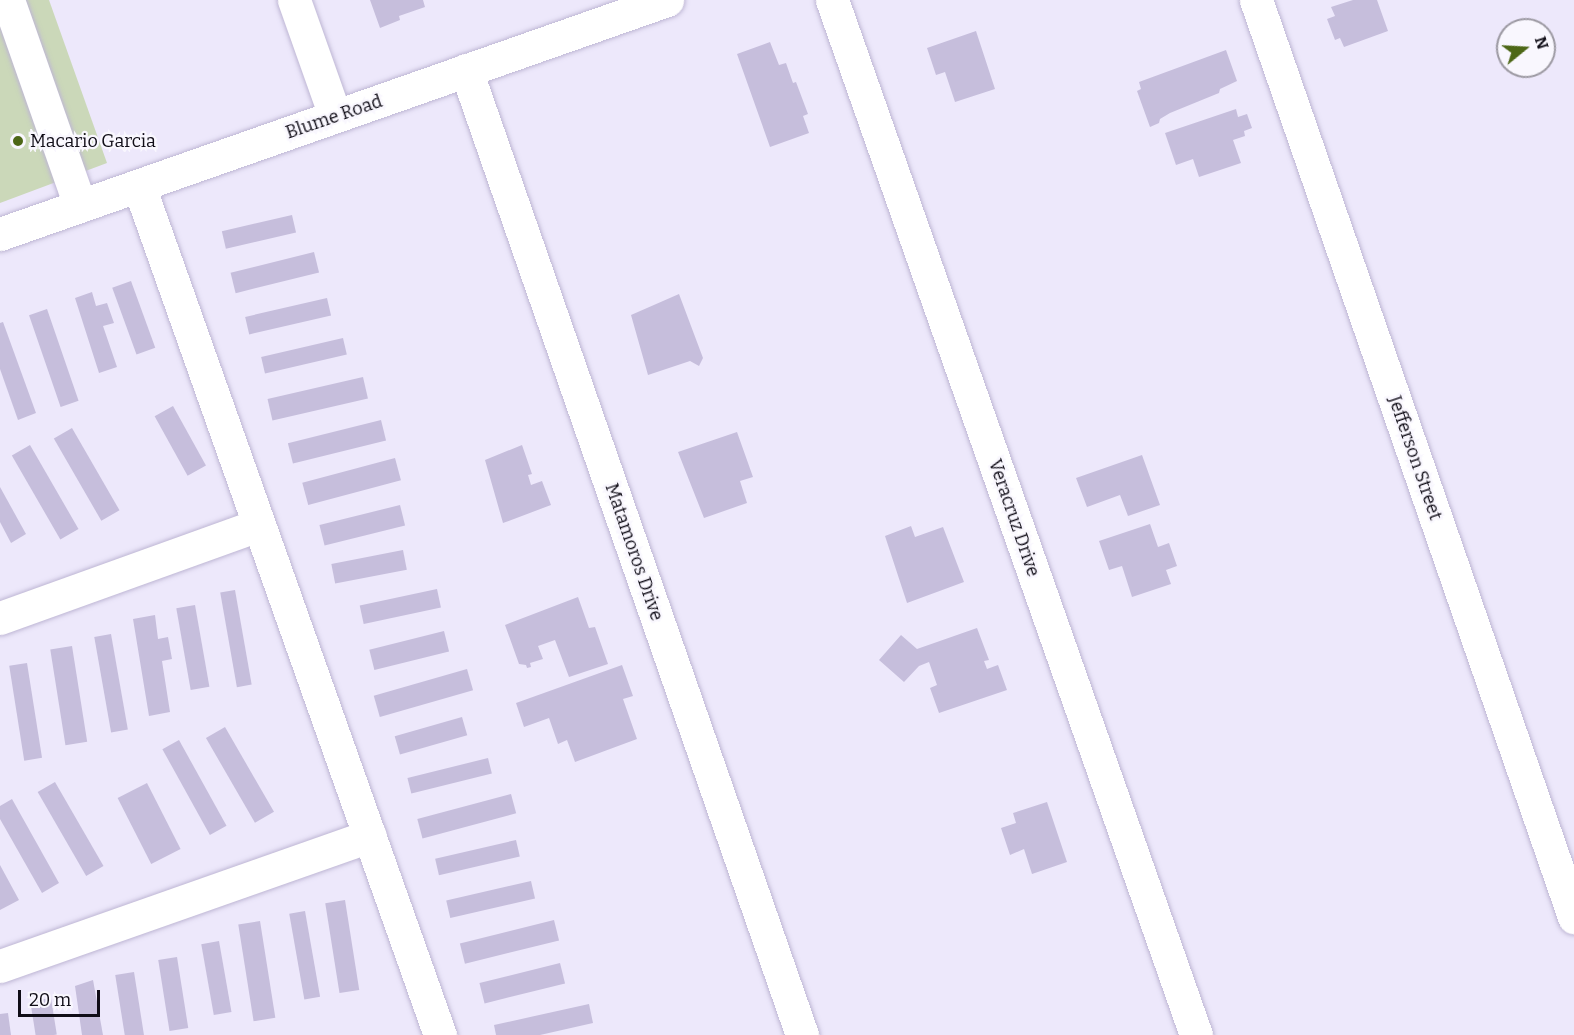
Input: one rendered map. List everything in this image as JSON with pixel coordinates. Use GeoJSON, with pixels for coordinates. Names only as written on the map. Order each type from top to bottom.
{"type":"FeatureCollection","features":[{"type":"Feature","properties":{"kind":"street"},"geometry":{"type":"LineString","coordinates":[[8,0],[80,206]]}},
{"type":"Feature","properties":{"kind":"street"},"geometry":{"type":"LineString","coordinates":[[294,0],[335,116]]}},
{"type":"Feature","properties":{"kind":"street","name":"Blume Road"},"geometry":{"type":"LineString","coordinates":[[0,234],[667,0]]}},
{"type":"Feature","properties":{"kind":"street","name":"Veracruz Drive"},"geometry":{"type":"LineString","coordinates":[[832,0],[1196,1035]]}},
{"type":"Feature","properties":{"kind":"street","name":"Jefferson Street"},"geometry":{"type":"LineString","coordinates":[[1256,0],[1574,917]]}},
{"type":"Feature","properties":{"kind":"street","name":"Matamoros Drive"},"geometry":{"type":"LineString","coordinates":[[466,70],[802,1035]]}},
{"type":"Feature","properties":{"kind":"street"},"geometry":{"type":"LineString","coordinates":[[139,186],[440,1035]]}},
{"type":"Feature","properties":{"kind":"street"},"geometry":{"type":"LineString","coordinates":[[0,618],[259,525]]}},
{"type":"Feature","properties":{"kind":"street"},"geometry":{"type":"LineString","coordinates":[[0,966],[369,836]]}},
{"type":"Feature","properties":{"kind":"green space"},"geometry":{"type":"Polygon","coordinates":[[[0,0],[49,0],[107,163],[0,203],[0,0]]]}},
{"type":"Feature","properties":{"kind":"building"},"geometry":{"type":"Polygon","coordinates":[[[370,0],[423,0],[425,7],[399,16],[400,20],[380,28],[370,0]]]}},
{"type":"Feature","properties":{"kind":"building"},"geometry":{"type":"Polygon","coordinates":[[[1353,0],[1377,0],[1388,31],[1344,47],[1340,38],[1335,40],[1327,19],[1335,16],[1331,7],[1353,0]]]}},
{"type":"Feature","properties":{"kind":"building"},"geometry":{"type":"Polygon","coordinates":[[[976,31],[995,89],[955,102],[945,72],[936,75],[927,48],[976,31]]]}},
{"type":"Feature","properties":{"kind":"building"},"geometry":{"type":"Polygon","coordinates":[[[770,42],[779,65],[786,63],[793,83],[796,82],[808,114],[803,116],[809,133],[770,147],[737,54],[770,42]]]}},
{"type":"Feature","properties":{"kind":"building"},"geometry":{"type":"Polygon","coordinates":[[[1226,50],[1237,81],[1220,89],[1219,93],[1170,113],[1160,119],[1159,123],[1150,127],[1137,91],[1141,89],[1139,82],[1226,50]]]}},
{"type":"Feature","properties":{"kind":"building"},"geometry":{"type":"Polygon","coordinates":[[[1236,109],[1238,117],[1247,114],[1252,128],[1244,131],[1245,136],[1233,140],[1241,163],[1199,177],[1193,159],[1176,165],[1165,133],[1236,109]]]}},
{"type":"Feature","properties":{"kind":"building"},"geometry":{"type":"Polygon","coordinates":[[[292,215],[296,233],[226,249],[222,231],[292,215]]]}},
{"type":"Feature","properties":{"kind":"building"},"geometry":{"type":"Polygon","coordinates":[[[314,252],[319,272],[236,293],[231,273],[314,252]]]}},
{"type":"Feature","properties":{"kind":"building"},"geometry":{"type":"Polygon","coordinates":[[[131,281],[155,348],[136,355],[112,288],[131,281]]]}},
{"type":"Feature","properties":{"kind":"building"},"geometry":{"type":"Polygon","coordinates":[[[92,292],[96,306],[107,303],[114,323],[103,326],[117,367],[99,373],[75,298],[92,292]]]}},
{"type":"Feature","properties":{"kind":"building"},"geometry":{"type":"Polygon","coordinates":[[[679,294],[703,358],[699,366],[690,361],[648,375],[631,315],[679,294]]]}},
{"type":"Feature","properties":{"kind":"building"},"geometry":{"type":"Polygon","coordinates":[[[327,298],[331,316],[249,334],[245,317],[327,298]]]}},
{"type":"Feature","properties":{"kind":"building"},"geometry":{"type":"Polygon","coordinates":[[[47,309],[79,401],[61,407],[29,315],[47,309]]]}},
{"type":"Feature","properties":{"kind":"building"},"geometry":{"type":"Polygon","coordinates":[[[3,322],[36,413],[18,420],[0,369],[0,323],[3,322]]]}},
{"type":"Feature","properties":{"kind":"building"},"geometry":{"type":"Polygon","coordinates":[[[343,338],[347,355],[265,373],[261,357],[343,338]]]}},
{"type":"Feature","properties":{"kind":"building"},"geometry":{"type":"Polygon","coordinates":[[[363,377],[368,398],[272,420],[268,399],[363,377]]]}},
{"type":"Feature","properties":{"kind":"building"},"geometry":{"type":"Polygon","coordinates":[[[173,406],[206,465],[188,476],[155,416],[173,406]]]}},
{"type":"Feature","properties":{"kind":"building"},"geometry":{"type":"Polygon","coordinates":[[[381,420],[386,440],[293,464],[288,443],[381,420]]]}},
{"type":"Feature","properties":{"kind":"building"},"geometry":{"type":"Polygon","coordinates":[[[72,428],[120,510],[101,521],[54,438],[72,428]]]}},
{"type":"Feature","properties":{"kind":"building"},"geometry":{"type":"Polygon","coordinates":[[[737,432],[753,477],[740,481],[747,503],[704,518],[678,452],[737,432]]]}},
{"type":"Feature","properties":{"kind":"building"},"geometry":{"type":"Polygon","coordinates":[[[30,445],[78,529],[60,540],[12,456],[30,445]]]}},
{"type":"Feature","properties":{"kind":"building"},"geometry":{"type":"Polygon","coordinates":[[[522,445],[532,474],[528,475],[531,485],[542,481],[551,505],[503,523],[485,460],[522,445]]]}},
{"type":"Feature","properties":{"kind":"building"},"geometry":{"type":"Polygon","coordinates":[[[1142,455],[1160,505],[1128,516],[1120,495],[1087,507],[1076,478],[1142,455]]]}},
{"type":"Feature","properties":{"kind":"building"},"geometry":{"type":"Polygon","coordinates":[[[395,458],[401,480],[308,505],[302,483],[395,458]]]}},
{"type":"Feature","properties":{"kind":"building"},"geometry":{"type":"Polygon","coordinates":[[[0,487],[26,534],[11,543],[0,522],[0,487]]]}},
{"type":"Feature","properties":{"kind":"building"},"geometry":{"type":"Polygon","coordinates":[[[400,505],[405,525],[325,545],[319,525],[400,505]]]}},
{"type":"Feature","properties":{"kind":"building"},"geometry":{"type":"Polygon","coordinates":[[[1150,524],[1158,547],[1169,543],[1177,566],[1166,570],[1171,584],[1132,597],[1122,566],[1109,570],[1099,541],[1150,524]]]}},
{"type":"Feature","properties":{"kind":"building"},"geometry":{"type":"Polygon","coordinates":[[[911,526],[915,537],[943,527],[964,582],[907,603],[885,536],[911,526]]]}},
{"type":"Feature","properties":{"kind":"building"},"geometry":{"type":"Polygon","coordinates":[[[403,550],[407,570],[335,584],[331,564],[403,550]]]}},
{"type":"Feature","properties":{"kind":"building"},"geometry":{"type":"Polygon","coordinates":[[[437,589],[441,608],[364,624],[360,605],[437,589]]]}},
{"type":"Feature","properties":{"kind":"building"},"geometry":{"type":"Polygon","coordinates":[[[235,590],[252,685],[237,687],[220,593],[235,590]]]}},
{"type":"Feature","properties":{"kind":"building"},"geometry":{"type":"Polygon","coordinates":[[[578,597],[589,628],[595,627],[608,664],[569,677],[555,640],[538,646],[543,659],[530,663],[531,667],[527,668],[526,665],[519,664],[505,625],[578,597]]]}},
{"type":"Feature","properties":{"kind":"building"},"geometry":{"type":"Polygon","coordinates":[[[195,605],[209,687],[191,690],[176,608],[195,605]]]}},
{"type":"Feature","properties":{"kind":"building"},"geometry":{"type":"Polygon","coordinates":[[[155,615],[158,639],[168,637],[172,659],[162,661],[170,712],[149,716],[133,619],[155,615]]]}},
{"type":"Feature","properties":{"kind":"building"},"geometry":{"type":"Polygon","coordinates":[[[977,628],[989,660],[984,661],[987,669],[998,665],[1007,690],[939,713],[930,688],[937,685],[929,662],[919,666],[904,682],[879,660],[901,635],[917,649],[977,628]]]}},
{"type":"Feature","properties":{"kind":"building"},"geometry":{"type":"Polygon","coordinates":[[[444,631],[449,651],[374,670],[369,650],[444,631]]]}},
{"type":"Feature","properties":{"kind":"building"},"geometry":{"type":"Polygon","coordinates":[[[111,634],[128,730],[111,732],[94,637],[111,634]]]}},
{"type":"Feature","properties":{"kind":"building"},"geometry":{"type":"Polygon","coordinates":[[[72,646],[87,742],[65,745],[50,649],[72,646]]]}},
{"type":"Feature","properties":{"kind":"building"},"geometry":{"type":"Polygon","coordinates":[[[27,663],[42,758],[24,761],[9,666],[27,663]]]}},
{"type":"Feature","properties":{"kind":"building"},"geometry":{"type":"Polygon","coordinates":[[[622,665],[633,696],[623,699],[637,739],[575,762],[567,740],[558,744],[549,718],[524,727],[516,703],[622,665]]]}},
{"type":"Feature","properties":{"kind":"building"},"geometry":{"type":"Polygon","coordinates":[[[467,669],[473,690],[380,717],[374,696],[467,669]]]}},
{"type":"Feature","properties":{"kind":"building"},"geometry":{"type":"Polygon","coordinates":[[[462,717],[467,735],[400,755],[395,736],[462,717]]]}},
{"type":"Feature","properties":{"kind":"building"},"geometry":{"type":"Polygon","coordinates":[[[225,727],[274,812],[255,823],[206,738],[225,727]]]}},
{"type":"Feature","properties":{"kind":"building"},"geometry":{"type":"Polygon","coordinates":[[[179,740],[227,826],[210,835],[162,749],[179,740]]]}},
{"type":"Feature","properties":{"kind":"building"},"geometry":{"type":"Polygon","coordinates":[[[488,758],[492,774],[411,794],[407,778],[488,758]]]}},
{"type":"Feature","properties":{"kind":"building"},"geometry":{"type":"Polygon","coordinates":[[[55,782],[104,866],[86,876],[38,792],[55,782]]]}},
{"type":"Feature","properties":{"kind":"building"},"geometry":{"type":"Polygon","coordinates":[[[147,783],[181,849],[151,864],[118,798],[147,783]]]}},
{"type":"Feature","properties":{"kind":"building"},"geometry":{"type":"Polygon","coordinates":[[[511,794],[516,813],[422,838],[417,819],[511,794]]]}},
{"type":"Feature","properties":{"kind":"building"},"geometry":{"type":"Polygon","coordinates":[[[12,799],[59,883],[42,893],[0,819],[0,806],[12,799]]]}},
{"type":"Feature","properties":{"kind":"building"},"geometry":{"type":"Polygon","coordinates":[[[1047,802],[1067,862],[1032,874],[1024,849],[1010,855],[1001,828],[1016,823],[1013,813],[1047,802]]]}},
{"type":"Feature","properties":{"kind":"building"},"geometry":{"type":"Polygon","coordinates":[[[516,840],[520,857],[439,875],[435,859],[516,840]]]}},
{"type":"Feature","properties":{"kind":"building"},"geometry":{"type":"Polygon","coordinates":[[[0,865],[19,900],[0,910],[0,865]]]}},
{"type":"Feature","properties":{"kind":"building"},"geometry":{"type":"Polygon","coordinates":[[[531,881],[535,899],[450,918],[446,901],[531,881]]]}},
{"type":"Feature","properties":{"kind":"building"},"geometry":{"type":"Polygon","coordinates":[[[345,900],[359,990],[339,993],[325,903],[345,900]]]}},
{"type":"Feature","properties":{"kind":"building"},"geometry":{"type":"Polygon","coordinates":[[[305,911],[320,997],[304,999],[289,914],[305,911]]]}},
{"type":"Feature","properties":{"kind":"building"},"geometry":{"type":"Polygon","coordinates":[[[554,920],[559,940],[465,964],[460,943],[554,920]]]}},
{"type":"Feature","properties":{"kind":"building"},"geometry":{"type":"Polygon","coordinates":[[[260,921],[275,1018],[254,1021],[238,924],[260,921]]]}},
{"type":"Feature","properties":{"kind":"building"},"geometry":{"type":"Polygon","coordinates":[[[219,941],[232,1012],[214,1015],[201,944],[219,941]]]}},
{"type":"Feature","properties":{"kind":"building"},"geometry":{"type":"Polygon","coordinates":[[[177,957],[188,1028],[169,1031],[158,960],[177,957]]]}},
{"type":"Feature","properties":{"kind":"building"},"geometry":{"type":"Polygon","coordinates":[[[560,963],[565,983],[485,1003],[479,983],[560,963]]]}},
{"type":"Feature","properties":{"kind":"building"},"geometry":{"type":"Polygon","coordinates":[[[134,972],[144,1035],[125,1035],[115,975],[134,972]]]}},
{"type":"Feature","properties":{"kind":"building"},"geometry":{"type":"Polygon","coordinates":[[[93,980],[103,1035],[82,1035],[75,986],[93,980]]]}},
{"type":"Feature","properties":{"kind":"building"},"geometry":{"type":"Polygon","coordinates":[[[51,998],[57,1035],[36,1035],[30,1001],[51,998]]]}},
{"type":"Feature","properties":{"kind":"building"},"geometry":{"type":"Polygon","coordinates":[[[589,1004],[593,1023],[540,1035],[496,1035],[494,1025],[589,1004]]]}},
{"type":"Feature","properties":{"kind":"building"},"geometry":{"type":"Polygon","coordinates":[[[8,1013],[11,1035],[0,1035],[0,1014],[8,1013]]]}},
{"type":"Feature","properties":{"kind":"place","name":"Macario Garcia"},"geometry":{"type":"Point","coordinates":[18,141]}}]}
